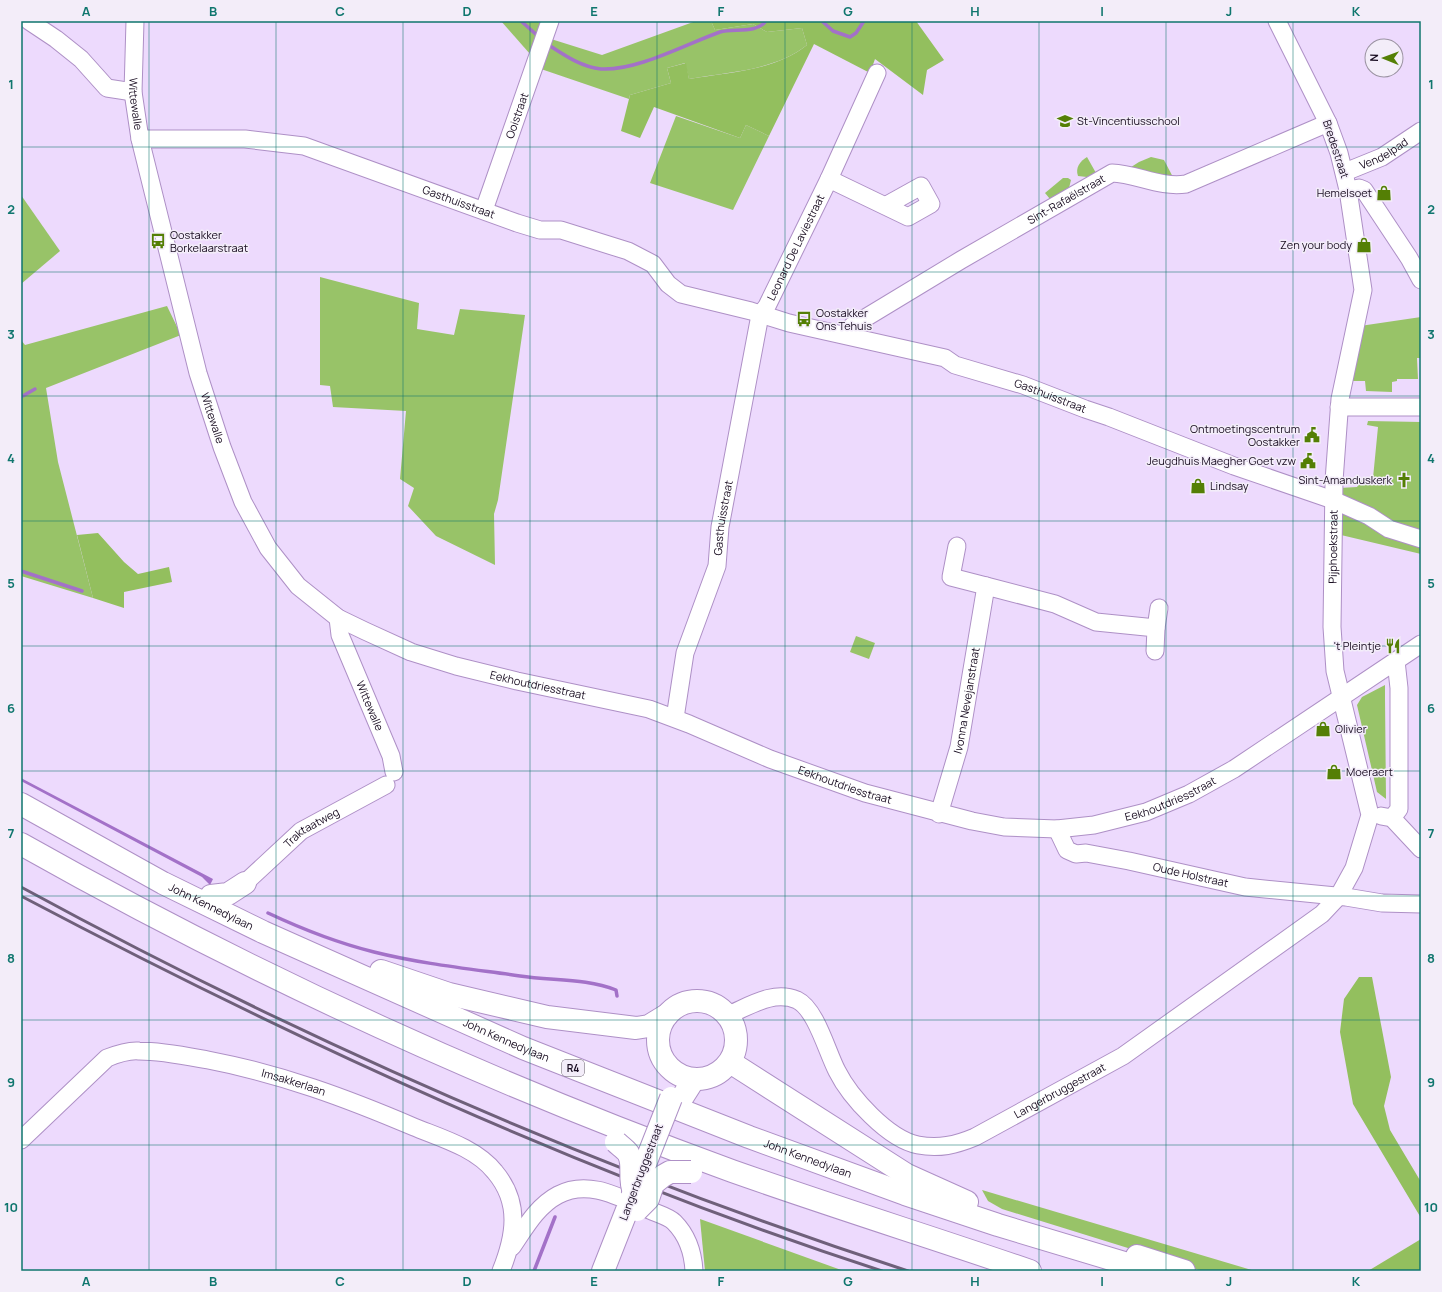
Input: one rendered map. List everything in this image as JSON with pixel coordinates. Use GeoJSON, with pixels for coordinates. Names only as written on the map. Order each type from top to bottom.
{"type":"FeatureCollection","features":[{"type":"Feature","properties":{"kind":"main road","name":"John Kennedylaan"},"geometry":{"type":"LineString","coordinates":[[21,804],[148,874],[271,935],[523,1048],[749,1137],[905,1194],[998,1225],[1150,1271]]}},
{"type":"Feature","properties":{"kind":"main road","name":"John Kennedylaan"},"geometry":{"type":"LineString","coordinates":[[21,816],[173,899],[366,991],[525,1062],[606,1095],[834,1181],[973,1228],[1118,1271]]}},
{"type":"Feature","properties":{"kind":"main road"},"geometry":{"type":"LineString","coordinates":[[21,844],[66,869],[290,985],[500,1080],[731,1170],[1030,1271]]}},
{"type":"Feature","properties":{"kind":"main road"},"geometry":{"type":"LineString","coordinates":[[66,869],[109,898],[303,1003],[464,1080],[616,1142],[627,1152],[632,1162],[630,1184],[633,1207],[648,1199],[653,1184],[663,1176],[670,1172],[691,1172],[984,1271]]}},
{"type":"Feature","properties":{"kind":"main road"},"geometry":{"type":"LineString","coordinates":[[148,874],[174,879],[321,948],[364,965],[449,994],[547,1017],[636,1028],[649,1026],[677,1006],[687,1002],[698,1000],[710,1002],[720,1007],[728,1015],[734,1026],[736,1038],[735,1050],[730,1062],[714,1075],[684,1076],[665,1063],[658,1038],[660,1026],[667,1014]]}},
{"type":"Feature","properties":{"kind":"main road"},"geometry":{"type":"LineString","coordinates":[[211,896],[228,894],[245,883]]}},
{"type":"Feature","properties":{"kind":"main road"},"geometry":{"type":"LineString","coordinates":[[245,883],[242,891],[243,901],[251,915]]}},
{"type":"Feature","properties":{"kind":"main road"},"geometry":{"type":"LineString","coordinates":[[730,1062],[907,1175],[968,1203],[1184,1271]]}},
{"type":"Feature","properties":{"kind":"main road","name":"Langerbruggestraat"},"geometry":{"type":"LineString","coordinates":[[603,1271],[633,1207],[684,1076]]}},
{"type":"Feature","properties":{"kind":"main road","name":"Langerbruggestraat"},"geometry":{"type":"LineString","coordinates":[[613,1271],[633,1207]]}},
{"type":"Feature","properties":{"kind":"street"},"geometry":{"type":"LineString","coordinates":[[29,21],[56,39],[81,59],[107,88],[133,92]]}},
{"type":"Feature","properties":{"kind":"street","name":"Wittewalle"},"geometry":{"type":"LineString","coordinates":[[135,21],[133,92],[140,139],[198,373],[222,447],[243,502],[268,548],[298,586],[338,618],[340,635],[391,756],[390,779]]}},
{"type":"Feature","properties":{"kind":"street","name":"Ooistraat"},"geometry":{"type":"LineString","coordinates":[[484,210],[550,21]]}},
{"type":"Feature","properties":{"kind":"street","name":"Bredestraat"},"geometry":{"type":"LineString","coordinates":[[1277,21],[1328,123],[1345,172],[1348,190],[1359,188],[1364,190],[1409,258],[1421,280]]}},
{"type":"Feature","properties":{"kind":"street","name":"Leonard De Laviestraat"},"geometry":{"type":"LineString","coordinates":[[760,315],[767,306],[829,179],[877,73]]}},
{"type":"Feature","properties":{"kind":"street","name":"Sint-Rafaëlstraat"},"geometry":{"type":"LineString","coordinates":[[850,336],[852,326],[961,260],[1112,173],[1124,174],[1174,186],[1186,184],[1328,123]]}},
{"type":"Feature","properties":{"kind":"street","name":"Vendelpad"},"geometry":{"type":"LineString","coordinates":[[1345,172],[1382,156],[1421,131]]}},
{"type":"Feature","properties":{"kind":"street","name":"Gasthuisstraat"},"geometry":{"type":"LineString","coordinates":[[140,139],[245,139],[304,146],[540,230],[561,230],[628,251],[653,264],[668,284],[681,294],[789,324],[850,336],[945,358],[955,365],[1023,385],[1234,466],[1333,500],[1369,516],[1389,529],[1421,539]]}},
{"type":"Feature","properties":{"kind":"street"},"geometry":{"type":"LineString","coordinates":[[829,179],[885,206]]}},
{"type":"Feature","properties":{"kind":"street","name":"Pijphoekstraat"},"geometry":{"type":"LineString","coordinates":[[1338,896],[1354,868],[1370,815],[1334,664],[1332,627],[1333,500],[1340,407],[1347,363],[1363,290],[1348,190]]}},
{"type":"Feature","properties":{"kind":"street","name":"Gasthuisstraat"},"geometry":{"type":"LineString","coordinates":[[675,718],[685,653],[717,566],[720,527],[760,315]]}},
{"type":"Feature","properties":{"kind":"street"},"geometry":{"type":"LineString","coordinates":[[1340,407],[1421,407]]}},
{"type":"Feature","properties":{"kind":"street"},"geometry":{"type":"LineString","coordinates":[[957,546],[951,577],[1055,604],[1096,622],[1156,628]]}},
{"type":"Feature","properties":{"kind":"street","name":"Ivonna Nevejanstraat"},"geometry":{"type":"LineString","coordinates":[[939,814],[958,747],[986,586]]}},
{"type":"Feature","properties":{"kind":"street"},"geometry":{"type":"LineString","coordinates":[[1154,651],[1159,608]]}},
{"type":"Feature","properties":{"kind":"street","name":"Eekhoutdriesstraat"},"geometry":{"type":"LineString","coordinates":[[338,618],[433,660],[517,682],[649,709],[675,718],[770,759],[834,784],[939,814],[1004,827],[1057,829],[1094,825],[1146,812],[1189,794],[1234,769],[1341,696],[1421,644]]}},
{"type":"Feature","properties":{"kind":"street"},"geometry":{"type":"LineString","coordinates":[[1392,818],[1399,809],[1399,688],[1396,661]]}},
{"type":"Feature","properties":{"kind":"street","name":"Traktaatweg"},"geometry":{"type":"LineString","coordinates":[[245,883],[301,831],[390,779]]}},
{"type":"Feature","properties":{"kind":"street"},"geometry":{"type":"LineString","coordinates":[[1370,815],[1392,818],[1421,849]]}},
{"type":"Feature","properties":{"kind":"street","name":"Oude Holstraat"},"geometry":{"type":"LineString","coordinates":[[1057,829],[1067,850],[1076,854],[1086,853],[1129,861],[1245,888],[1338,896]]}},
{"type":"Feature","properties":{"kind":"street"},"geometry":{"type":"LineString","coordinates":[[1338,896],[1382,903],[1421,904]]}},
{"type":"Feature","properties":{"kind":"street","name":"Langerbruggestraat"},"geometry":{"type":"LineString","coordinates":[[728,1015],[770,997],[784,997],[798,1001],[806,1007],[814,1018],[838,1073],[851,1094],[874,1118],[897,1136],[918,1145],[954,1146],[975,1137],[1123,1056],[1322,914],[1338,896]]}},
{"type":"Feature","properties":{"kind":"street","name":"Imsakkerlaan"},"geometry":{"type":"LineString","coordinates":[[21,1140],[107,1058],[123,1052],[139,1050],[250,1068],[350,1099],[479,1156],[495,1171],[506,1188],[512,1208],[514,1222],[508,1254]]}},
{"type":"Feature","properties":{"kind":"street"},"geometry":{"type":"LineString","coordinates":[[501,1271],[508,1254],[530,1220],[545,1203],[567,1191],[580,1188],[607,1192],[673,1220],[689,1242],[694,1256],[694,1271]]}},
{"type":"Feature","properties":{"kind":"green space"},"geometry":{"type":"Polygon","coordinates":[[[501,21],[537,21],[542,25],[530,54],[501,21]]]}},
{"type":"Feature","properties":{"kind":"green space"},"geometry":{"type":"Polygon","coordinates":[[[696,21],[711,21],[715,30],[753,24],[767,32],[802,28],[807,45],[794,54],[780,60],[735,72],[689,79],[685,63],[667,68],[671,83],[630,95],[629,99],[541,69],[551,39],[602,55],[696,21]]]}},
{"type":"Feature","properties":{"kind":"green space"},"geometry":{"type":"Polygon","coordinates":[[[711,21],[916,21],[944,60],[927,70],[923,95],[875,59],[870,73],[814,44],[769,136],[746,125],[740,138],[654,107],[640,138],[621,131],[630,95],[671,83],[667,68],[686,63],[689,79],[735,72],[781,60],[794,54],[807,45],[802,28],[767,32],[753,24],[715,30],[711,21]]]}},
{"type":"Feature","properties":{"kind":"green space"},"geometry":{"type":"Polygon","coordinates":[[[676,116],[740,138],[746,125],[769,136],[733,210],[650,183],[676,116]]]}},
{"type":"Feature","properties":{"kind":"green space"},"geometry":{"type":"Polygon","coordinates":[[[1087,157],[1096,173],[1087,177],[1078,176],[1077,170],[1079,165],[1087,157]]]}},
{"type":"Feature","properties":{"kind":"green space"},"geometry":{"type":"Polygon","coordinates":[[[1151,157],[1164,160],[1175,181],[1128,169],[1151,157]]]}},
{"type":"Feature","properties":{"kind":"green space"},"geometry":{"type":"Polygon","coordinates":[[[1063,178],[1068,178],[1071,180],[1069,188],[1050,199],[1045,193],[1063,178]]]}},
{"type":"Feature","properties":{"kind":"green space"},"geometry":{"type":"Polygon","coordinates":[[[21,195],[60,251],[21,284],[21,195]]]}},
{"type":"Feature","properties":{"kind":"green space"},"geometry":{"type":"Polygon","coordinates":[[[320,277],[419,303],[417,329],[454,335],[460,309],[525,315],[498,500],[494,514],[495,565],[436,536],[408,506],[414,488],[400,479],[406,411],[333,407],[330,386],[320,385],[320,277]]]}},
{"type":"Feature","properties":{"kind":"green space"},"geometry":{"type":"Polygon","coordinates":[[[167,306],[181,335],[46,388],[58,462],[93,598],[21,576],[21,340],[25,345],[167,306]]]}},
{"type":"Feature","properties":{"kind":"green space"},"geometry":{"type":"Polygon","coordinates":[[[1421,317],[1421,358],[1417,358],[1418,379],[1397,379],[1397,381],[1392,382],[1392,392],[1366,391],[1365,381],[1350,381],[1360,326],[1421,317]]]}},
{"type":"Feature","properties":{"kind":"green space"},"geometry":{"type":"Polygon","coordinates":[[[1368,421],[1421,422],[1421,554],[1341,535],[1339,488],[1357,487],[1364,477],[1373,478],[1378,427],[1367,425],[1368,421]]]}},
{"type":"Feature","properties":{"kind":"green space"},"geometry":{"type":"Polygon","coordinates":[[[98,533],[124,562],[138,574],[169,567],[172,582],[124,592],[124,608],[93,598],[77,535],[98,533]]]}},
{"type":"Feature","properties":{"kind":"green space"},"geometry":{"type":"Polygon","coordinates":[[[856,636],[875,643],[869,659],[850,652],[856,636]]]}},
{"type":"Feature","properties":{"kind":"green space"},"geometry":{"type":"Polygon","coordinates":[[[1385,685],[1386,799],[1377,792],[1357,705],[1362,697],[1385,685]]]}},
{"type":"Feature","properties":{"kind":"green space"},"geometry":{"type":"Polygon","coordinates":[[[1359,977],[1372,977],[1391,1077],[1384,1106],[1390,1130],[1421,1182],[1421,1218],[1353,1104],[1340,1032],[1344,999],[1359,977]]]}},
{"type":"Feature","properties":{"kind":"green space"},"geometry":{"type":"Polygon","coordinates":[[[982,1190],[1255,1271],[1202,1271],[1002,1209],[988,1201],[982,1190]]]}},
{"type":"Feature","properties":{"kind":"green space"},"geometry":{"type":"Polygon","coordinates":[[[700,1219],[844,1271],[705,1271],[700,1219]]]}},
{"type":"Feature","properties":{"kind":"green space"},"geometry":{"type":"Polygon","coordinates":[[[1421,1239],[1421,1271],[1368,1271],[1421,1239]]]}},
{"type":"Feature","properties":{"kind":"shaded area"},"geometry":{"type":"Polygon","coordinates":[[[21,778],[213,879],[210,885],[202,877],[21,781],[21,778]]]}},
{"type":"Feature","properties":{"kind":"waterway"},"geometry":{"type":"LineString","coordinates":[[521,21],[539,37]]}},
{"type":"Feature","properties":{"kind":"waterway"},"geometry":{"type":"LineString","coordinates":[[547,44],[573,60],[587,66],[601,69],[615,68],[630,66],[661,56],[720,32],[757,28],[766,21]]}},
{"type":"Feature","properties":{"kind":"waterway"},"geometry":{"type":"LineString","coordinates":[[822,21],[833,31],[850,37],[856,33],[864,21]]}},
{"type":"Feature","properties":{"kind":"waterway"},"geometry":{"type":"LineString","coordinates":[[21,397],[35,389]]}},
{"type":"Feature","properties":{"kind":"waterway"},"geometry":{"type":"LineString","coordinates":[[21,571],[82,591]]}},
{"type":"Feature","properties":{"kind":"waterway"},"geometry":{"type":"LineString","coordinates":[[268,913],[320,935],[374,952],[447,966],[532,978],[593,983],[616,990],[617,996]]}},
{"type":"Feature","properties":{"kind":"waterway"},"geometry":{"type":"LineString","coordinates":[[534,1271],[555,1217]]}},
{"type":"Feature","properties":{"kind":"railway"},"geometry":{"type":"LineString","coordinates":[[21,887],[128,944],[236,998],[345,1050],[456,1099],[567,1146],[680,1190],[793,1232],[908,1271]]}},
{"type":"Feature","properties":{"kind":"railway"},"geometry":{"type":"LineString","coordinates":[[21,896],[230,1003],[444,1102],[661,1192],[771,1233],[882,1271]]}},
{"type":"Feature","properties":{"kind":"place","name":"St-Vincentiusschool"},"geometry":{"type":"Point","coordinates":[1065,121]}},
{"type":"Feature","properties":{"kind":"place","name":"Hemelsoet"},"geometry":{"type":"Point","coordinates":[1384,193]}},
{"type":"Feature","properties":{"kind":"place","name":"Oostakker Borkelaarstraat"},"geometry":{"type":"Point","coordinates":[158,241]}},
{"type":"Feature","properties":{"kind":"place","name":"Zen your body"},"geometry":{"type":"Point","coordinates":[1364,245]}},
{"type":"Feature","properties":{"kind":"place","name":"Oostakker Ons Tehuis"},"geometry":{"type":"Point","coordinates":[804,319]}},
{"type":"Feature","properties":{"kind":"place","name":"Ontmoetingscentrum Oostakker"},"geometry":{"type":"Point","coordinates":[1312,435]}},
{"type":"Feature","properties":{"kind":"place","name":"Jeugdhuis Maegher Goet vzw"},"geometry":{"type":"Point","coordinates":[1308,461]}},
{"type":"Feature","properties":{"kind":"place","name":"Sint-Amanduskerk"},"geometry":{"type":"Point","coordinates":[1404,480]}},
{"type":"Feature","properties":{"kind":"place","name":"Lindsay"},"geometry":{"type":"Point","coordinates":[1198,486]}},
{"type":"Feature","properties":{"kind":"place","name":"'t Pleintje"},"geometry":{"type":"Point","coordinates":[1393,646]}},
{"type":"Feature","properties":{"kind":"place","name":"Olivier"},"geometry":{"type":"Point","coordinates":[1323,729]}},
{"type":"Feature","properties":{"kind":"place","name":"Moeraert"},"geometry":{"type":"Point","coordinates":[1334,772]}}]}
